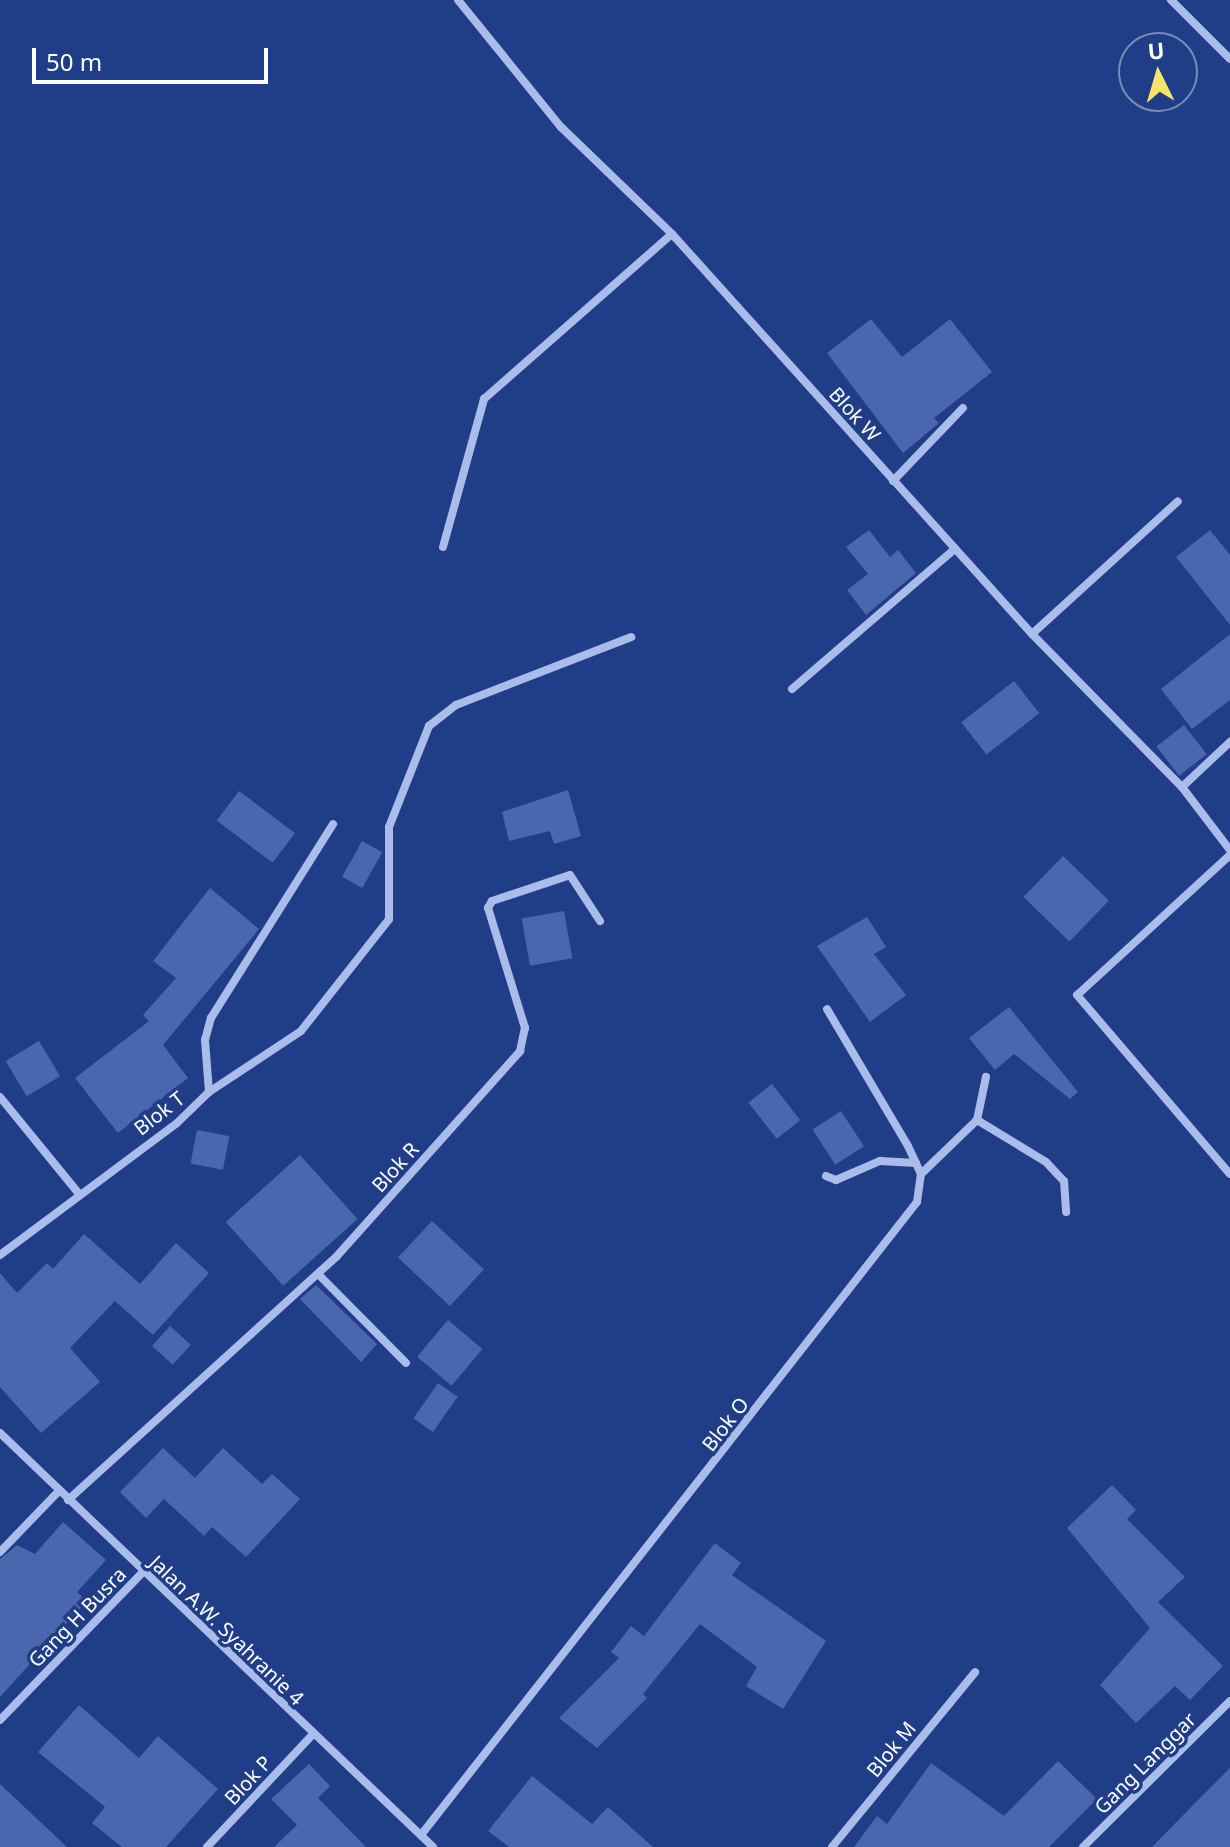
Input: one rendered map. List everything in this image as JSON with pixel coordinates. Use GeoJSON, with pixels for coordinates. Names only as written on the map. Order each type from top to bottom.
{"type":"FeatureCollection","features":[{"type":"Feature","properties":{"kind":"street"},"geometry":{"type":"LineString","coordinates":[[1171,0],[1230,59]]}},
{"type":"Feature","properties":{"kind":"street","name":"Blok W"},"geometry":{"type":"LineString","coordinates":[[461,1],[561,127],[672,234],[1032,634],[1182,787],[1230,852]]}},
{"type":"Feature","properties":{"kind":"street"},"geometry":{"type":"LineString","coordinates":[[443,547],[484,399],[672,234]]}},
{"type":"Feature","properties":{"kind":"street"},"geometry":{"type":"LineString","coordinates":[[893,481],[963,408]]}},
{"type":"Feature","properties":{"kind":"street"},"geometry":{"type":"LineString","coordinates":[[1032,634],[1178,501]]}},
{"type":"Feature","properties":{"kind":"street"},"geometry":{"type":"LineString","coordinates":[[792,689],[955,549]]}},
{"type":"Feature","properties":{"kind":"street"},"geometry":{"type":"LineString","coordinates":[[209,1092],[301,1031],[389,919],[389,827],[429,726],[456,705],[631,637]]}},
{"type":"Feature","properties":{"kind":"street"},"geometry":{"type":"LineString","coordinates":[[1182,787],[1230,742]]}},
{"type":"Feature","properties":{"kind":"street","name":"Blok T"},"geometry":{"type":"LineString","coordinates":[[0,1255],[176,1124],[209,1092],[205,1040],[211,1018],[333,824]]}},
{"type":"Feature","properties":{"kind":"street"},"geometry":{"type":"LineString","coordinates":[[1230,852],[1077,995],[1230,1174]]}},
{"type":"Feature","properties":{"kind":"street","name":"Blok R"},"geometry":{"type":"LineString","coordinates":[[68,1500],[318,1274],[526,1037],[488,908],[492,901],[570,875],[600,921]]}},
{"type":"Feature","properties":{"kind":"street"},"geometry":{"type":"LineString","coordinates":[[827,1009],[921,1174],[977,1120],[986,1077]]}},
{"type":"Feature","properties":{"kind":"street"},"geometry":{"type":"LineString","coordinates":[[0,1097],[79,1194]]}},
{"type":"Feature","properties":{"kind":"street"},"geometry":{"type":"LineString","coordinates":[[977,1120],[1046,1162],[1064,1181],[1066,1212]]}},
{"type":"Feature","properties":{"kind":"street"},"geometry":{"type":"LineString","coordinates":[[826,1176],[836,1180],[880,1161],[916,1163]]}},
{"type":"Feature","properties":{"kind":"street","name":"Blok O"},"geometry":{"type":"LineString","coordinates":[[421,1835],[899,1226],[917,1202],[921,1174]]}},
{"type":"Feature","properties":{"kind":"street"},"geometry":{"type":"LineString","coordinates":[[318,1274],[406,1363]]}},
{"type":"Feature","properties":{"kind":"street","name":"Jalan A.W. Syahranie 4"},"geometry":{"type":"LineString","coordinates":[[0,1433],[312,1735],[433,1847]]}},
{"type":"Feature","properties":{"kind":"street"},"geometry":{"type":"LineString","coordinates":[[0,1552],[58,1492]]}},
{"type":"Feature","properties":{"kind":"street","name":"Gang H Busra"},"geometry":{"type":"LineString","coordinates":[[0,1720],[144,1571]]}},
{"type":"Feature","properties":{"kind":"street","name":"Blok M"},"geometry":{"type":"LineString","coordinates":[[832,1847],[975,1672]]}},
{"type":"Feature","properties":{"kind":"street","name":"Gang Langgar"},"geometry":{"type":"LineString","coordinates":[[1083,1847],[1230,1701]]}},
{"type":"Feature","properties":{"kind":"street","name":"Blok P"},"geometry":{"type":"LineString","coordinates":[[207,1847],[312,1735]]}},
{"type":"Feature","properties":{"kind":"building"},"geometry":{"type":"Polygon","coordinates":[[[871,319],[902,357],[950,319],[992,372],[934,418],[939,423],[903,453],[827,353],[871,319]]]}},
{"type":"Feature","properties":{"kind":"building"},"geometry":{"type":"Polygon","coordinates":[[[869,530],[890,557],[898,550],[916,573],[866,615],[847,590],[868,574],[846,547],[869,530]]]}},
{"type":"Feature","properties":{"kind":"building"},"geometry":{"type":"Polygon","coordinates":[[[1210,530],[1230,555],[1230,625],[1176,557],[1210,530]]]}},
{"type":"Feature","properties":{"kind":"building"},"geometry":{"type":"Polygon","coordinates":[[[1230,634],[1230,700],[1192,729],[1161,689],[1230,634]]]}},
{"type":"Feature","properties":{"kind":"building"},"geometry":{"type":"Polygon","coordinates":[[[1014,681],[1039,713],[986,755],[961,722],[1014,681]]]}},
{"type":"Feature","properties":{"kind":"building"},"geometry":{"type":"Polygon","coordinates":[[[1184,725],[1207,754],[1179,776],[1156,747],[1184,725]]]}},
{"type":"Feature","properties":{"kind":"building"},"geometry":{"type":"Polygon","coordinates":[[[568,790],[581,836],[554,844],[550,831],[509,841],[502,812],[568,790]]]}},
{"type":"Feature","properties":{"kind":"building"},"geometry":{"type":"Polygon","coordinates":[[[239,791],[295,833],[273,863],[217,821],[239,791]]]}},
{"type":"Feature","properties":{"kind":"building"},"geometry":{"type":"Polygon","coordinates":[[[362,841],[382,852],[362,888],[342,877],[362,841]]]}},
{"type":"Feature","properties":{"kind":"building"},"geometry":{"type":"Polygon","coordinates":[[[1063,856],[1109,900],[1069,941],[1023,897],[1063,856]]]}},
{"type":"Feature","properties":{"kind":"building"},"geometry":{"type":"Polygon","coordinates":[[[210,888],[259,929],[163,1045],[188,1078],[118,1133],[75,1078],[149,1021],[143,1015],[176,978],[153,961],[210,888]]]}},
{"type":"Feature","properties":{"kind":"building"},"geometry":{"type":"Polygon","coordinates":[[[564,911],[572,958],[530,966],[522,918],[564,911]]]}},
{"type":"Feature","properties":{"kind":"building"},"geometry":{"type":"Polygon","coordinates":[[[867,917],[886,947],[874,954],[906,995],[870,1022],[817,946],[867,917]]]}},
{"type":"Feature","properties":{"kind":"building"},"geometry":{"type":"Polygon","coordinates":[[[1009,1007],[1078,1092],[1070,1099],[1014,1054],[995,1070],[969,1038],[1009,1007]]]}},
{"type":"Feature","properties":{"kind":"building"},"geometry":{"type":"Polygon","coordinates":[[[39,1041],[60,1076],[27,1096],[6,1061],[39,1041]]]}},
{"type":"Feature","properties":{"kind":"building"},"geometry":{"type":"Polygon","coordinates":[[[772,1084],[800,1120],[777,1139],[748,1102],[772,1084]]]}},
{"type":"Feature","properties":{"kind":"building"},"geometry":{"type":"Polygon","coordinates":[[[841,1111],[864,1146],[835,1165],[812,1130],[841,1111]]]}},
{"type":"Feature","properties":{"kind":"building"},"geometry":{"type":"Polygon","coordinates":[[[197,1130],[229,1136],[223,1170],[191,1163],[197,1130]]]}},
{"type":"Feature","properties":{"kind":"building"},"geometry":{"type":"Polygon","coordinates":[[[300,1155],[358,1219],[283,1286],[226,1222],[300,1155]]]}},
{"type":"Feature","properties":{"kind":"building"},"geometry":{"type":"Polygon","coordinates":[[[432,1221],[484,1269],[450,1306],[398,1258],[432,1221]]]}},
{"type":"Feature","properties":{"kind":"building"},"geometry":{"type":"Polygon","coordinates":[[[84,1234],[140,1284],[176,1243],[209,1273],[153,1335],[115,1301],[70,1348],[100,1382],[41,1433],[0,1387],[0,1273],[17,1293],[47,1263],[53,1269],[84,1234]]]}},
{"type":"Feature","properties":{"kind":"building"},"geometry":{"type":"Polygon","coordinates":[[[316,1285],[377,1344],[361,1362],[300,1299],[316,1285]]]}},
{"type":"Feature","properties":{"kind":"building"},"geometry":{"type":"Polygon","coordinates":[[[448,1320],[482,1349],[452,1386],[417,1357],[448,1320]]]}},
{"type":"Feature","properties":{"kind":"building"},"geometry":{"type":"Polygon","coordinates":[[[170,1326],[191,1345],[173,1365],[152,1346],[170,1326]]]}},
{"type":"Feature","properties":{"kind":"building"},"geometry":{"type":"Polygon","coordinates":[[[438,1383],[458,1397],[433,1432],[413,1418],[438,1383]]]}},
{"type":"Feature","properties":{"kind":"building"},"geometry":{"type":"Polygon","coordinates":[[[163,1448],[195,1478],[223,1448],[262,1484],[272,1474],[300,1499],[246,1557],[212,1527],[204,1536],[164,1499],[146,1518],[120,1492],[163,1448]]]}},
{"type":"Feature","properties":{"kind":"building"},"geometry":{"type":"Polygon","coordinates":[[[1112,1485],[1136,1510],[1127,1519],[1185,1577],[1158,1602],[1223,1666],[1190,1700],[1175,1686],[1136,1723],[1100,1685],[1150,1628],[1067,1528],[1112,1485]]]}},
{"type":"Feature","properties":{"kind":"building"},"geometry":{"type":"Polygon","coordinates":[[[63,1522],[106,1560],[77,1592],[87,1601],[0,1697],[0,1559],[17,1545],[35,1554],[63,1522]]]}},
{"type":"Feature","properties":{"kind":"building"},"geometry":{"type":"Polygon","coordinates":[[[715,1543],[741,1563],[732,1575],[826,1641],[783,1709],[746,1686],[757,1667],[700,1624],[643,1694],[647,1698],[597,1748],[559,1718],[619,1658],[611,1652],[631,1626],[644,1636],[715,1543]]]}},
{"type":"Feature","properties":{"kind":"building"},"geometry":{"type":"Polygon","coordinates":[[[79,1705],[139,1758],[158,1736],[218,1789],[166,1847],[122,1847],[92,1823],[105,1807],[38,1752],[79,1705]]]}},
{"type":"Feature","properties":{"kind":"building"},"geometry":{"type":"Polygon","coordinates":[[[1058,1761],[1097,1799],[1049,1847],[854,1847],[877,1816],[887,1824],[931,1763],[1004,1816],[1058,1761]]]}},
{"type":"Feature","properties":{"kind":"building"},"geometry":{"type":"Polygon","coordinates":[[[309,1764],[330,1786],[318,1798],[366,1847],[274,1847],[297,1825],[271,1799],[309,1764]]]}},
{"type":"Feature","properties":{"kind":"building"},"geometry":{"type":"Polygon","coordinates":[[[1230,1768],[1230,1847],[1152,1847],[1199,1799],[1230,1768]]]}},
{"type":"Feature","properties":{"kind":"building"},"geometry":{"type":"Polygon","coordinates":[[[532,1776],[592,1824],[608,1807],[653,1847],[509,1847],[488,1831],[532,1776]]]}},
{"type":"Feature","properties":{"kind":"building"},"geometry":{"type":"Polygon","coordinates":[[[0,1784],[67,1847],[0,1847],[0,1784]]]}}]}
